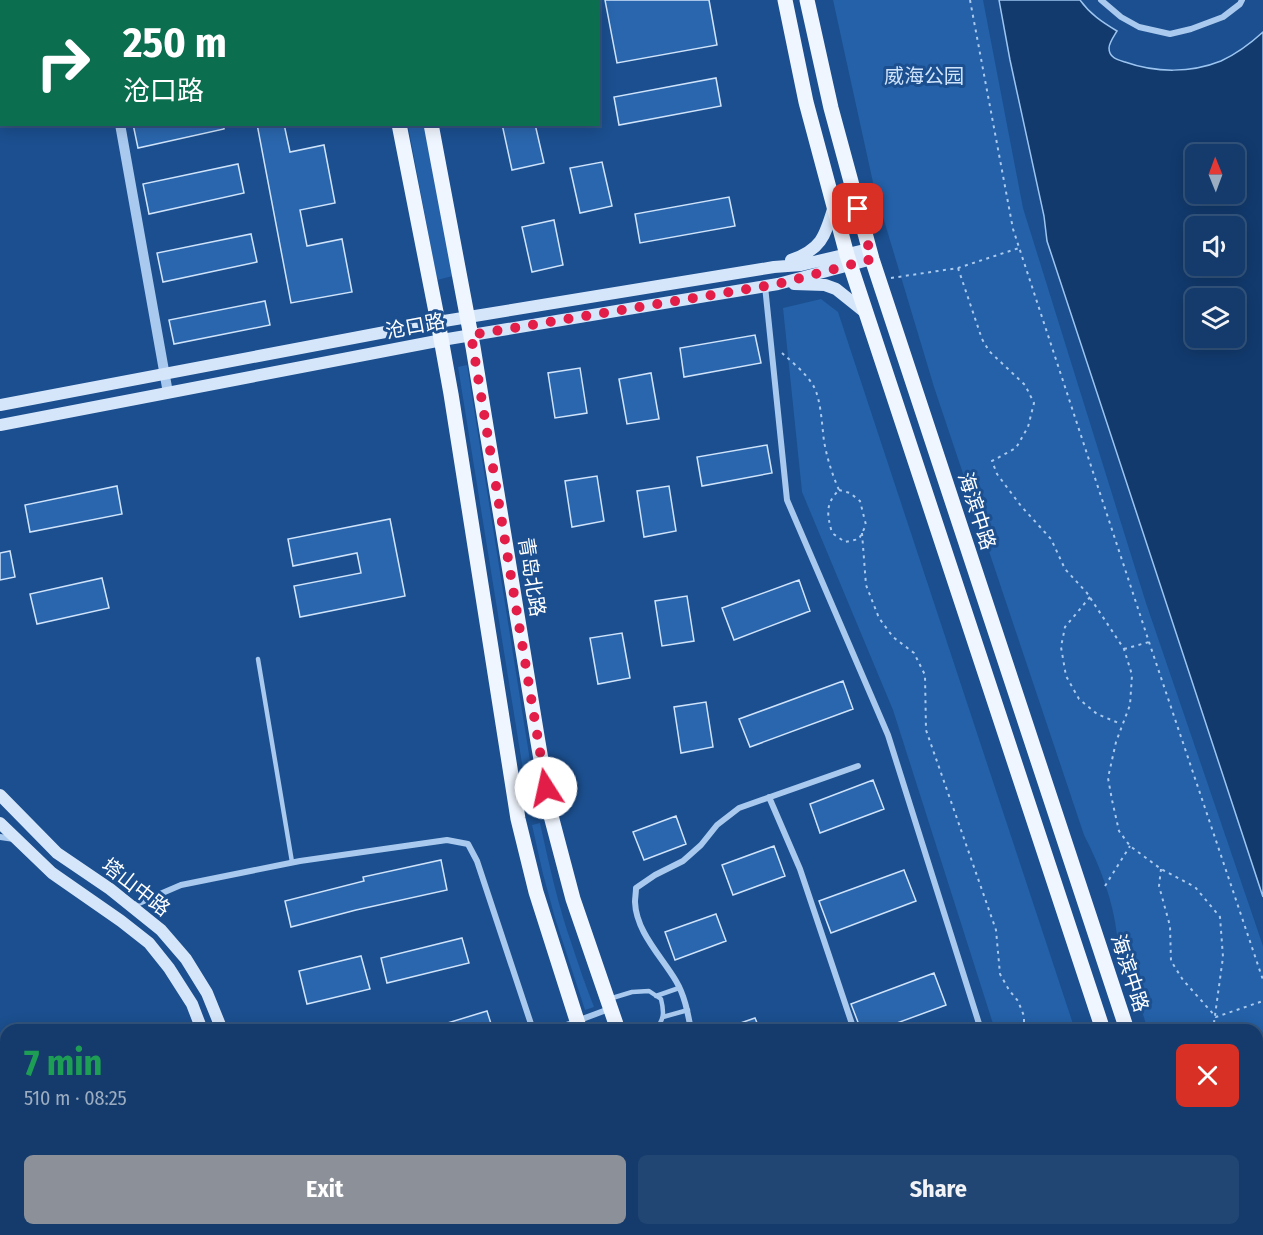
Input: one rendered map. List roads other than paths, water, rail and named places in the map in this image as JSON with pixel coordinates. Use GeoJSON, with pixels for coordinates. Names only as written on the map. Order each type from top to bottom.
{"type":"FeatureCollection","features":[{"type":"Feature","properties":{"kind":"main road"},"geometry":{"type":"LineString","coordinates":[[785,0],[806,102],[849,260],[1100,1024]]}},
{"type":"Feature","properties":{"kind":"main road","name":"海滨中路"},"geometry":{"type":"LineString","coordinates":[[807,0],[831,108],[879,280],[1125,1024]]}},
{"type":"Feature","properties":{"kind":"main road"},"geometry":{"type":"LineString","coordinates":[[399,126],[442,340],[518,819],[536,892],[577,1024]]}},
{"type":"Feature","properties":{"kind":"main road","name":"青岛北路"},"geometry":{"type":"LineString","coordinates":[[431,126],[471,335],[550,812],[573,898],[616,1024]]}},
{"type":"Feature","properties":{"kind":"main road"},"geometry":{"type":"LineString","coordinates":[[774,267],[807,254],[818,245],[826,232],[834,206]]}},
{"type":"Feature","properties":{"kind":"main road","name":"沧口路"},"geometry":{"type":"LineString","coordinates":[[0,425],[442,340],[778,284],[871,254]]}},
{"type":"Feature","properties":{"kind":"main road","name":"沧口路"},"geometry":{"type":"LineString","coordinates":[[0,405],[467,317],[774,267],[849,260]]}},
{"type":"Feature","properties":{"kind":"main road"},"geometry":{"type":"LineString","coordinates":[[778,284],[825,285],[836,289],[866,313]]}},
{"type":"Feature","properties":{"kind":"main road","name":"塔山中路"},"geometry":{"type":"LineString","coordinates":[[0,795],[57,853],[110,889],[161,930],[186,958],[207,993],[220,1024]]}},
{"type":"Feature","properties":{"kind":"main road","name":"塔山中路"},"geometry":{"type":"LineString","coordinates":[[0,822],[52,873],[149,943],[169,968],[192,1004],[200,1024]]}},
{"type":"Feature","properties":{"kind":"street"},"geometry":{"type":"LineString","coordinates":[[1101,0],[1139,27],[1170,34],[1191,29],[1223,16],[1242,0]]}},
{"type":"Feature","properties":{"kind":"street"},"geometry":{"type":"LineString","coordinates":[[120,126],[168,393]]}},
{"type":"Feature","properties":{"kind":"street"},"geometry":{"type":"LineString","coordinates":[[765,286],[787,500],[888,735],[979,1024]]}},
{"type":"Feature","properties":{"kind":"street"},"geometry":{"type":"LineString","coordinates":[[690,1024],[688,1010],[677,982],[658,956],[639,922],[635,903],[636,888],[655,874],[683,861],[701,845],[717,825],[740,808],[858,766]]}},
{"type":"Feature","properties":{"kind":"street"},"geometry":{"type":"LineString","coordinates":[[769,797],[800,869],[852,1024]]}},
{"type":"Feature","properties":{"kind":"street"},"geometry":{"type":"LineString","coordinates":[[0,837],[18,840]]}},
{"type":"Feature","properties":{"kind":"street"},"geometry":{"type":"LineString","coordinates":[[132,906],[181,885],[292,862],[447,840],[468,844],[477,861],[531,1024]]}},
{"type":"Feature","properties":{"kind":"street"},"geometry":{"type":"LineString","coordinates":[[581,1024],[608,1004]]}},
{"type":"Feature","properties":{"kind":"lane"},"geometry":{"type":"LineString","coordinates":[[258,658],[292,862]]}},
{"type":"Feature","properties":{"kind":"lane"},"geometry":{"type":"LineString","coordinates":[[656,996],[679,988]]}},
{"type":"Feature","properties":{"kind":"lane"},"geometry":{"type":"LineString","coordinates":[[608,1004],[632,992],[649,992],[661,999],[664,1010],[659,1024]]}},
{"type":"Feature","properties":{"kind":"lane"},"geometry":{"type":"LineString","coordinates":[[663,1017],[688,1010]]}},
{"type":"Feature","properties":{"kind":"park label","name":"威海公园"},"geometry":{"type":"Point","coordinates":[924,76]}}]}
